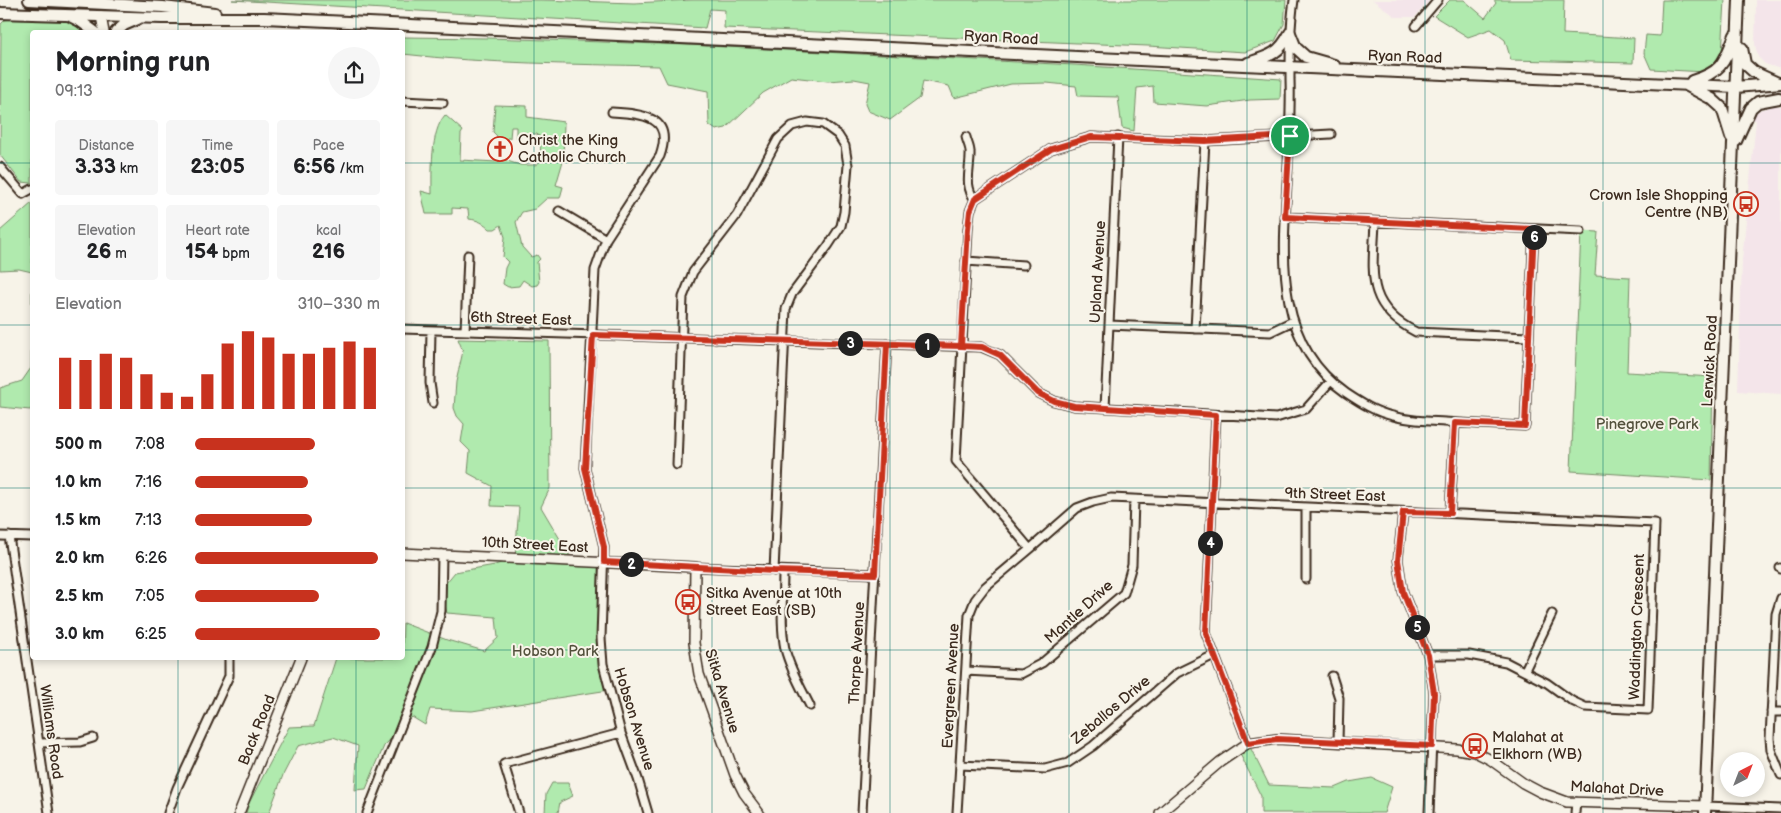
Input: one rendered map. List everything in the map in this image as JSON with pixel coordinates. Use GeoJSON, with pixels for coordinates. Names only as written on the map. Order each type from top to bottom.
{"type":"FeatureCollection","features":[{"type":"Feature","properties":{"kind":"main road","name":"Ryan Road"},"geometry":{"type":"LineString","coordinates":[[29,0],[97,2],[163,7],[264,18]]}},
{"type":"Feature","properties":{"kind":"main road","name":"Lerwick Road"},"geometry":{"type":"LineString","coordinates":[[1706,809],[1739,0]]}},
{"type":"Feature","properties":{"kind":"main road","name":"Ryan Road"},"geometry":{"type":"LineString","coordinates":[[0,13],[141,18],[264,18],[1736,87],[1780,83]]}},
{"type":"Feature","properties":{"kind":"main road"},"geometry":{"type":"LineString","coordinates":[[67,14],[80,20],[92,30]]}},
{"type":"Feature","properties":{"kind":"main road"},"geometry":{"type":"LineString","coordinates":[[118,30],[124,25],[141,18]]}},
{"type":"Feature","properties":{"kind":"main road"},"geometry":{"type":"LineString","coordinates":[[1738,27],[1745,64],[1754,72],[1780,83]]}},
{"type":"Feature","properties":{"kind":"main road"},"geometry":{"type":"LineString","coordinates":[[1683,84],[1707,77],[1718,69],[1726,60],[1738,27]]}},
{"type":"Feature","properties":{"kind":"main road"},"geometry":{"type":"LineString","coordinates":[[1243,65],[1273,55],[1290,33]]}},
{"type":"Feature","properties":{"kind":"main road"},"geometry":{"type":"LineString","coordinates":[[1290,33],[1296,48],[1306,57],[1352,70]]}},
{"type":"Feature","properties":{"kind":"main road"},"geometry":{"type":"LineString","coordinates":[[1683,84],[1712,99],[1722,108],[1734,145]]}},
{"type":"Feature","properties":{"kind":"main road","name":"Ryan Road"},"geometry":{"type":"LineString","coordinates":[[1736,87],[1780,98]]}},
{"type":"Feature","properties":{"kind":"main road"},"geometry":{"type":"LineString","coordinates":[[1734,145],[1751,108],[1758,102],[1780,98]]}},
{"type":"Feature","properties":{"kind":"street"},"geometry":{"type":"LineString","coordinates":[[1294,0],[1290,33],[1290,136],[1285,217],[1286,286],[1293,321],[1308,354],[1330,382],[1366,407],[1393,416],[1422,421],[1525,426],[1534,229]]}},
{"type":"Feature","properties":{"kind":"street"},"geometry":{"type":"LineString","coordinates":[[1416,26],[1438,0]]}},
{"type":"Feature","properties":{"kind":"street"},"geometry":{"type":"LineString","coordinates":[[97,2],[104,30]]}},
{"type":"Feature","properties":{"kind":"street"},"geometry":{"type":"LineString","coordinates":[[405,101],[443,102]]}},
{"type":"Feature","properties":{"kind":"street","name":"Hobson Avenue"},"geometry":{"type":"LineString","coordinates":[[612,112],[639,114],[654,119],[662,129],[665,143],[660,156],[606,239],[596,270],[585,468],[604,547],[601,638],[603,664],[622,733],[648,813]]}},
{"type":"Feature","properties":{"kind":"street"},"geometry":{"type":"LineString","coordinates":[[677,465],[683,297],[687,285],[693,272],[737,215],[778,139],[792,126],[807,122],[823,124],[838,135],[845,146],[848,165],[844,212],[841,226],[792,294],[786,309],[774,571]]}},
{"type":"Feature","properties":{"kind":"street"},"geometry":{"type":"LineString","coordinates":[[1030,549],[956,461],[968,229],[970,211],[975,199],[1051,149],[1091,137],[1205,141],[1330,134]]}},
{"type":"Feature","properties":{"kind":"street"},"geometry":{"type":"LineString","coordinates":[[966,137],[970,151],[968,186],[970,194],[975,199]]}},
{"type":"Feature","properties":{"kind":"street","name":"Upland Avenue"},"geometry":{"type":"LineString","coordinates":[[1105,408],[1118,137]]}},
{"type":"Feature","properties":{"kind":"street"},"geometry":{"type":"LineString","coordinates":[[1196,329],[1205,141]]}},
{"type":"Feature","properties":{"kind":"street"},"geometry":{"type":"LineString","coordinates":[[0,166],[23,194],[30,190]]}},
{"type":"Feature","properties":{"kind":"street"},"geometry":{"type":"LineString","coordinates":[[559,211],[606,239]]}},
{"type":"Feature","properties":{"kind":"street"},"geometry":{"type":"LineString","coordinates":[[1285,217],[1582,232]]}},
{"type":"Feature","properties":{"kind":"street"},"geometry":{"type":"LineString","coordinates":[[1375,222],[1373,273],[1375,289],[1381,303],[1400,324],[1416,332],[1528,337]]}},
{"type":"Feature","properties":{"kind":"street"},"geometry":{"type":"LineString","coordinates":[[465,331],[468,255]]}},
{"type":"Feature","properties":{"kind":"street"},"geometry":{"type":"LineString","coordinates":[[966,261],[1024,265]]}},
{"type":"Feature","properties":{"kind":"street"},"geometry":{"type":"LineString","coordinates":[[1109,325],[1270,332],[1293,321]]}},
{"type":"Feature","properties":{"kind":"street","name":"6th Street East"},"geometry":{"type":"LineString","coordinates":[[405,329],[982,347],[1000,355],[1038,393],[1054,401],[1074,406],[1216,415],[1276,418],[1306,409],[1330,382]]}},
{"type":"Feature","properties":{"kind":"street"},"geometry":{"type":"LineString","coordinates":[[431,330],[430,383],[433,403]]}},
{"type":"Feature","properties":{"kind":"street","name":"Thorpe Avenue"},"geometry":{"type":"LineString","coordinates":[[862,813],[887,344]]}},
{"type":"Feature","properties":{"kind":"street"},"geometry":{"type":"LineString","coordinates":[[1216,415],[1206,633],[1248,743]]}},
{"type":"Feature","properties":{"kind":"street"},"geometry":{"type":"LineString","coordinates":[[1450,513],[1455,423]]}},
{"type":"Feature","properties":{"kind":"street","name":"9th Street East"},"geometry":{"type":"LineString","coordinates":[[1030,549],[1077,508],[1111,498],[1655,523]]}},
{"type":"Feature","properties":{"kind":"street","name":"Mantle Drive"},"geometry":{"type":"LineString","coordinates":[[966,671],[1021,674],[1042,663],[1124,593],[1132,565],[1134,500]]}},
{"type":"Feature","properties":{"kind":"street"},"geometry":{"type":"LineString","coordinates":[[1306,508],[1306,579]]}},
{"type":"Feature","properties":{"kind":"street"},"geometry":{"type":"LineString","coordinates":[[1403,512],[1398,560],[1403,592],[1428,655],[1434,693],[1429,813]]}},
{"type":"Feature","properties":{"kind":"street","name":"Waddington Crescent"},"geometry":{"type":"LineString","coordinates":[[1428,655],[1469,654],[1506,662],[1525,670],[1572,701],[1585,707],[1648,710],[1655,523]]}},
{"type":"Feature","properties":{"kind":"street"},"geometry":{"type":"LineString","coordinates":[[0,536],[30,537]]}},
{"type":"Feature","properties":{"kind":"street","name":"Williams Road"},"geometry":{"type":"LineString","coordinates":[[9,536],[38,743],[50,813]]}},
{"type":"Feature","properties":{"kind":"street","name":"Evergreen Avenue"},"geometry":{"type":"LineString","coordinates":[[957,813],[969,615],[975,600],[985,587],[1030,549]]}},
{"type":"Feature","properties":{"kind":"street","name":"10th Street East"},"geometry":{"type":"LineString","coordinates":[[405,553],[783,572],[875,574]]}},
{"type":"Feature","properties":{"kind":"street"},"geometry":{"type":"LineString","coordinates":[[367,813],[432,647],[441,611],[442,554]]}},
{"type":"Feature","properties":{"kind":"street","name":"Sitka Avenue"},"geometry":{"type":"LineString","coordinates":[[695,567],[694,643],[699,674],[735,775],[744,793],[759,813]]}},
{"type":"Feature","properties":{"kind":"street"},"geometry":{"type":"LineString","coordinates":[[783,572],[783,629],[786,650],[794,673],[810,706]]}},
{"type":"Feature","properties":{"kind":"street"},"geometry":{"type":"LineString","coordinates":[[1781,598],[1776,614],[1770,738],[1771,750],[1781,775]]}},
{"type":"Feature","properties":{"kind":"street"},"geometry":{"type":"LineString","coordinates":[[1525,670],[1552,614]]}},
{"type":"Feature","properties":{"kind":"street","name":"Zeballos Drive"},"geometry":{"type":"LineString","coordinates":[[960,765],[1045,769],[1068,763],[1093,746],[1176,672],[1214,655]]}},
{"type":"Feature","properties":{"kind":"street"},"geometry":{"type":"LineString","coordinates":[[168,813],[177,788],[230,676],[229,660]]}},
{"type":"Feature","properties":{"kind":"street","name":"Back Road"},"geometry":{"type":"LineString","coordinates":[[239,813],[300,660]]}},
{"type":"Feature","properties":{"kind":"street"},"geometry":{"type":"LineString","coordinates":[[1332,676],[1339,698],[1338,742]]}},
{"type":"Feature","properties":{"kind":"street"},"geometry":{"type":"LineString","coordinates":[[1771,712],[1781,712]]}},
{"type":"Feature","properties":{"kind":"street"},"geometry":{"type":"LineString","coordinates":[[518,813],[504,764],[622,733]]}},
{"type":"Feature","properties":{"kind":"street"},"geometry":{"type":"LineString","coordinates":[[38,743],[80,742],[93,738]]}},
{"type":"Feature","properties":{"kind":"street","name":"Malahat Drive"},"geometry":{"type":"LineString","coordinates":[[1160,813],[1220,762],[1248,743],[1277,739],[1432,746],[1475,752],[1491,760],[1522,783],[1566,802],[1706,809],[1781,809]]}},
{"type":"Feature","properties":{"kind":"street"},"geometry":{"type":"LineString","coordinates":[[1575,813],[1576,802]]}},
{"type":"Feature","properties":{"kind":"shaded area"},"geometry":{"type":"Polygon","coordinates":[[[1373,0],[1430,0],[1415,17],[1396,17],[1373,0]]]}},
{"type":"Feature","properties":{"kind":"shaded area"},"geometry":{"type":"Polygon","coordinates":[[[1756,0],[1781,0],[1781,69],[1765,64],[1758,57],[1755,45],[1756,0]]]}},
{"type":"Feature","properties":{"kind":"shaded area"},"geometry":{"type":"Polygon","coordinates":[[[1781,106],[1781,394],[1738,391],[1742,260],[1756,120],[1754,120],[1753,115],[1760,110],[1781,106]]]}},
{"type":"Feature","properties":{"kind":"green space"},"geometry":{"type":"Polygon","coordinates":[[[232,0],[540,0],[634,3],[692,0],[1286,0],[1284,24],[1275,41],[1245,52],[1148,46],[724,28],[725,10],[710,9],[705,28],[232,0]]]}},
{"type":"Feature","properties":{"kind":"green space"},"geometry":{"type":"Polygon","coordinates":[[[1450,0],[1464,0],[1485,18],[1496,3],[1494,0],[1564,0],[1563,34],[1634,38],[1633,63],[1511,60],[1505,40],[1491,29],[1468,37],[1434,16],[1450,0]]]}},
{"type":"Feature","properties":{"kind":"green space"},"geometry":{"type":"Polygon","coordinates":[[[1662,0],[1725,0],[1722,54],[1705,72],[1651,69],[1644,53],[1646,35],[1660,36],[1662,0]]]}},
{"type":"Feature","properties":{"kind":"green space"},"geometry":{"type":"Polygon","coordinates":[[[5,20],[71,21],[84,30],[30,30],[30,183],[21,182],[0,155],[1,24],[5,20]]]}},
{"type":"Feature","properties":{"kind":"green space"},"geometry":{"type":"Polygon","coordinates":[[[405,37],[688,45],[1074,65],[1281,79],[1280,99],[1250,100],[1207,106],[1154,102],[1153,86],[1137,88],[1134,131],[1122,128],[1118,97],[1078,96],[1076,86],[1047,83],[1011,84],[954,98],[949,86],[923,81],[920,98],[890,120],[868,111],[865,104],[870,82],[854,79],[828,81],[791,77],[763,93],[726,128],[716,130],[709,125],[708,91],[667,83],[659,66],[498,62],[405,54],[405,37]]]}},
{"type":"Feature","properties":{"kind":"green space"},"geometry":{"type":"Polygon","coordinates":[[[495,105],[527,106],[527,117],[564,122],[563,161],[556,185],[563,187],[560,198],[547,198],[535,209],[522,212],[516,222],[522,247],[531,257],[537,255],[540,259],[537,262],[539,282],[537,285],[532,286],[523,280],[519,286],[508,287],[503,284],[505,268],[508,262],[503,257],[505,237],[501,225],[495,229],[490,229],[481,222],[469,219],[468,209],[452,208],[452,214],[426,214],[421,191],[432,194],[434,142],[440,122],[445,115],[463,131],[461,134],[460,160],[497,162],[504,160],[520,165],[535,165],[540,162],[541,138],[537,134],[521,133],[520,137],[516,137],[516,127],[511,127],[510,138],[507,138],[506,142],[497,141],[497,136],[493,132],[495,105]]]}},
{"type":"Feature","properties":{"kind":"green space"},"geometry":{"type":"Polygon","coordinates":[[[30,205],[30,272],[19,269],[0,270],[0,231],[30,205]]]}},
{"type":"Feature","properties":{"kind":"green space","name":"Pinegrove Park"},"geometry":{"type":"Polygon","coordinates":[[[1581,231],[1598,232],[1595,275],[1630,277],[1627,372],[1713,377],[1711,480],[1571,471],[1581,231]]]}},
{"type":"Feature","properties":{"kind":"green space","name":"Hobson Park"},"geometry":{"type":"Polygon","coordinates":[[[458,339],[549,341],[550,488],[541,507],[573,561],[604,562],[601,638],[609,690],[472,711],[430,709],[425,725],[412,717],[384,746],[366,789],[355,790],[358,746],[333,737],[298,746],[283,775],[269,813],[246,813],[249,803],[289,727],[314,726],[335,660],[405,660],[405,624],[447,640],[484,651],[498,638],[496,617],[447,613],[441,589],[455,572],[495,565],[515,558],[519,507],[491,506],[492,486],[468,473],[470,451],[461,442],[464,424],[457,416],[454,408],[456,382],[463,351],[458,339]]]}},
{"type":"Feature","properties":{"kind":"green space"},"geometry":{"type":"Polygon","coordinates":[[[30,369],[30,410],[0,407],[0,388],[22,381],[30,369]]]}},
{"type":"Feature","properties":{"kind":"green space"},"geometry":{"type":"Polygon","coordinates":[[[1248,743],[1269,785],[1335,788],[1349,782],[1372,778],[1392,787],[1384,813],[1261,813],[1261,796],[1238,750],[1248,743]]]}},
{"type":"Feature","properties":{"kind":"green space"},"geometry":{"type":"Polygon","coordinates":[[[552,783],[568,783],[573,796],[560,802],[558,813],[545,813],[546,794],[552,783]]]}},
{"type":"Feature","properties":{"kind":"place","name":"Christ the King Catholic Church"},"geometry":{"type":"Point","coordinates":[500,149]}},
{"type":"Feature","properties":{"kind":"place","name":"Crown Isle Shopping Centre (NB)"},"geometry":{"type":"Point","coordinates":[1746,204]}},
{"type":"Feature","properties":{"kind":"place","name":"Sitka Avenue at 10th Street East (SB)"},"geometry":{"type":"Point","coordinates":[688,602]}},
{"type":"Feature","properties":{"kind":"place","name":"Malahat at Elkhorn (WB)"},"geometry":{"type":"Point","coordinates":[1475,746]}},
{"type":"Feature","properties":{"kind":"route"},"geometry":{"type":"LineString","coordinates":[[1290,136],[1205,141],[1091,137],[1051,149],[975,199],[970,211],[968,229],[961,346],[887,344],[875,574],[604,562],[604,547],[585,468],[593,335],[961,346],[982,347],[1000,355],[1038,393],[1054,401],[1074,406],[1216,415],[1206,633],[1248,743],[1277,739],[1432,746],[1434,693],[1428,655],[1403,592],[1398,560],[1403,512],[1450,513],[1455,423],[1525,426],[1534,229],[1285,217],[1290,136]]}}]}
